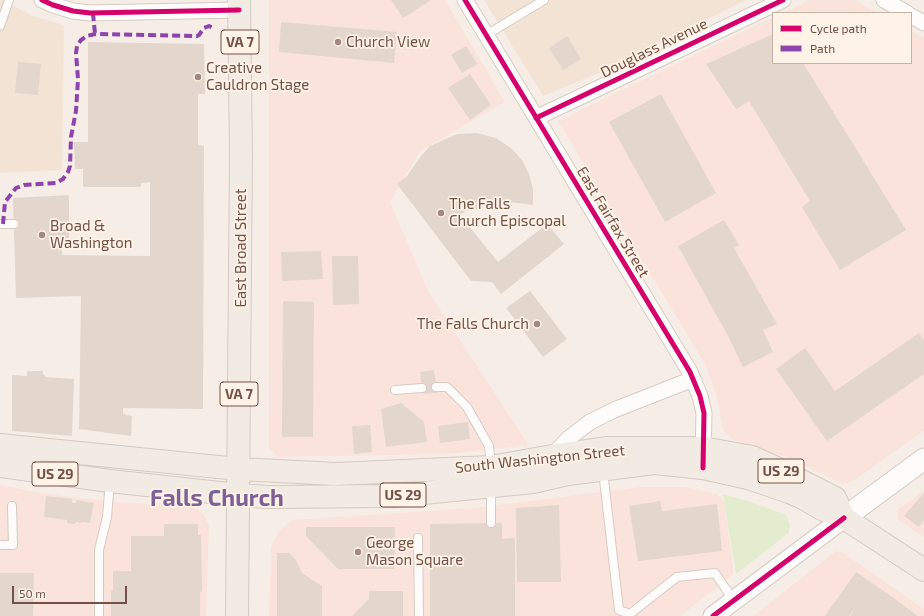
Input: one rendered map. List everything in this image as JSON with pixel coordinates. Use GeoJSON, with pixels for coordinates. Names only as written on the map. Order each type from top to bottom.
{"type":"FeatureCollection","features":[{"type":"Feature","properties":{"kind":"main road","name":"East Broad Street"},"geometry":{"type":"LineString","coordinates":[[238,495],[241,154],[239,5]]}},
{"type":"Feature","properties":{"kind":"main road","name":"US 29"},"geometry":{"type":"LineString","coordinates":[[0,445],[238,468]]}},
{"type":"Feature","properties":{"kind":"main road","name":"South Washington Street"},"geometry":{"type":"LineString","coordinates":[[238,495],[268,497],[394,496],[491,477],[552,456],[608,448],[703,458]]}},
{"type":"Feature","properties":{"kind":"main road","name":"South Washington Street"},"geometry":{"type":"LineString","coordinates":[[238,468],[336,474],[491,477],[534,482],[568,474],[654,463],[703,458],[752,457],[835,498],[844,518]]}},
{"type":"Feature","properties":{"kind":"main road"},"geometry":{"type":"LineString","coordinates":[[924,459],[844,518],[924,570]]}},
{"type":"Feature","properties":{"kind":"main road","name":"US 29"},"geometry":{"type":"LineString","coordinates":[[0,466],[110,481],[238,495]]}},
{"type":"Feature","properties":{"kind":"main road","name":"VA 7"},"geometry":{"type":"LineString","coordinates":[[237,616],[238,495]]}},
{"type":"Feature","properties":{"kind":"street"},"geometry":{"type":"LineString","coordinates":[[42,0],[74,11],[90,13],[239,5]]}},
{"type":"Feature","properties":{"kind":"street","name":"East Fairfax Street"},"geometry":{"type":"LineString","coordinates":[[465,0],[693,379],[700,396],[704,413],[703,458]]}},
{"type":"Feature","properties":{"kind":"street","name":"Douglass Avenue"},"geometry":{"type":"LineString","coordinates":[[536,118],[783,0]]}},
{"type":"Feature","properties":{"kind":"street"},"geometry":{"type":"LineString","coordinates":[[884,0],[905,12]]}},
{"type":"Feature","properties":{"kind":"street"},"geometry":{"type":"LineString","coordinates":[[912,17],[924,23]]}},
{"type":"Feature","properties":{"kind":"street"},"geometry":{"type":"LineString","coordinates":[[552,456],[569,438],[590,422],[608,413],[693,379]]}},
{"type":"Feature","properties":{"kind":"street"},"geometry":{"type":"LineString","coordinates":[[713,616],[844,518]]}},
{"type":"Feature","properties":{"kind":"lane"},"geometry":{"type":"LineString","coordinates":[[0,26],[9,0]]}},
{"type":"Feature","properties":{"kind":"lane"},"geometry":{"type":"LineString","coordinates":[[486,35],[544,0]]}},
{"type":"Feature","properties":{"kind":"lane"},"geometry":{"type":"LineString","coordinates":[[0,224],[14,224]]}},
{"type":"Feature","properties":{"kind":"lane"},"geometry":{"type":"LineString","coordinates":[[436,387],[447,387],[466,407],[489,446],[491,523]]}},
{"type":"Feature","properties":{"kind":"lane"},"geometry":{"type":"LineString","coordinates":[[395,390],[422,388]]}},
{"type":"Feature","properties":{"kind":"lane"},"geometry":{"type":"LineString","coordinates":[[603,469],[619,610],[630,614],[677,577],[714,573],[734,601]]}},
{"type":"Feature","properties":{"kind":"lane"},"geometry":{"type":"LineString","coordinates":[[99,616],[99,550],[107,517],[110,481]]}},
{"type":"Feature","properties":{"kind":"lane"},"geometry":{"type":"LineString","coordinates":[[0,545],[13,545],[12,506]]}},
{"type":"Feature","properties":{"kind":"lane"},"geometry":{"type":"LineString","coordinates":[[418,538],[419,616]]}},
{"type":"Feature","properties":{"kind":"shaded area"},"geometry":{"type":"Polygon","coordinates":[[[0,0],[3,0],[32,16],[64,25],[62,170],[0,173],[0,0]]]}},
{"type":"Feature","properties":{"kind":"shaded area"},"geometry":{"type":"Polygon","coordinates":[[[269,0],[445,0],[505,102],[420,151],[390,202],[429,293],[529,445],[447,454],[278,457],[269,448],[269,0]]]}},
{"type":"Feature","properties":{"kind":"shaded area"},"geometry":{"type":"Polygon","coordinates":[[[484,0],[746,0],[606,70],[543,96],[484,0]]]}},
{"type":"Feature","properties":{"kind":"shaded area"},"geometry":{"type":"Polygon","coordinates":[[[809,0],[855,0],[876,12],[784,12],[809,0]]]}},
{"type":"Feature","properties":{"kind":"shaded area"},"geometry":{"type":"Polygon","coordinates":[[[772,17],[772,64],[912,64],[912,32],[924,38],[924,431],[852,482],[842,484],[792,459],[733,440],[723,430],[717,397],[705,364],[558,121],[772,17]]]}},
{"type":"Feature","properties":{"kind":"shaded area"},"geometry":{"type":"Polygon","coordinates":[[[0,485],[40,493],[94,500],[196,508],[204,515],[209,525],[206,616],[0,616],[0,485]]]}},
{"type":"Feature","properties":{"kind":"shaded area"},"geometry":{"type":"Polygon","coordinates":[[[640,487],[685,487],[717,494],[724,502],[734,574],[680,616],[269,616],[271,547],[279,531],[292,520],[474,508],[640,487]]]}},
{"type":"Feature","properties":{"kind":"shaded area"},"geometry":{"type":"Polygon","coordinates":[[[924,491],[924,537],[898,520],[898,509],[924,491]]]}},
{"type":"Feature","properties":{"kind":"shaded area"},"geometry":{"type":"Polygon","coordinates":[[[836,551],[845,554],[924,609],[924,616],[753,616],[836,551]]]}},
{"type":"Feature","properties":{"kind":"green space"},"geometry":{"type":"Polygon","coordinates":[[[723,494],[754,503],[786,515],[790,524],[789,532],[736,574],[723,494]]]}},
{"type":"Feature","properties":{"kind":"building","name":"Church View"},"geometry":{"type":"Polygon","coordinates":[[[391,0],[430,0],[430,1],[403,18],[391,0]]]}},
{"type":"Feature","properties":{"kind":"building","name":"Church View"},"geometry":{"type":"Polygon","coordinates":[[[281,22],[397,32],[394,63],[279,52],[281,22]]]}},
{"type":"Feature","properties":{"kind":"building"},"geometry":{"type":"Polygon","coordinates":[[[772,34],[772,64],[804,64],[906,230],[840,270],[802,207],[810,201],[749,101],[736,109],[706,64],[772,34]]]}},
{"type":"Feature","properties":{"kind":"building"},"geometry":{"type":"Polygon","coordinates":[[[567,36],[581,59],[563,70],[549,48],[567,36]]]}},
{"type":"Feature","properties":{"kind":"building","name":"Broad & Washington"},"geometry":{"type":"Polygon","coordinates":[[[88,42],[204,44],[205,94],[198,94],[198,145],[204,146],[203,409],[123,408],[123,414],[132,416],[131,436],[79,429],[81,296],[16,298],[13,198],[69,195],[69,246],[62,246],[62,255],[150,256],[150,182],[141,183],[141,187],[83,187],[83,169],[75,169],[74,142],[88,142],[88,42]]]}},
{"type":"Feature","properties":{"kind":"building"},"geometry":{"type":"Polygon","coordinates":[[[466,46],[477,64],[462,73],[451,55],[466,46]]]}},
{"type":"Feature","properties":{"kind":"building"},"geometry":{"type":"Polygon","coordinates":[[[18,62],[41,64],[38,95],[15,93],[18,62]]]}},
{"type":"Feature","properties":{"kind":"building"},"geometry":{"type":"Polygon","coordinates":[[[470,74],[491,105],[470,120],[448,88],[470,74]]]}},
{"type":"Feature","properties":{"kind":"building"},"geometry":{"type":"Polygon","coordinates":[[[661,94],[716,193],[665,222],[609,122],[661,94]]]}},
{"type":"Feature","properties":{"kind":"building","name":"The Falls Church Episcopal"},"geometry":{"type":"Polygon","coordinates":[[[477,133],[496,138],[512,149],[522,160],[529,174],[533,189],[533,205],[480,198],[479,210],[469,209],[460,215],[498,262],[547,224],[564,244],[501,294],[492,282],[471,281],[397,184],[407,176],[430,146],[457,134],[477,133]]]}},
{"type":"Feature","properties":{"kind":"building"},"geometry":{"type":"Polygon","coordinates":[[[724,220],[739,245],[734,248],[777,324],[763,330],[773,352],[743,367],[728,336],[678,246],[724,220]]]}},
{"type":"Feature","properties":{"kind":"building"},"geometry":{"type":"Polygon","coordinates":[[[321,251],[323,279],[282,281],[281,252],[321,251]]]}},
{"type":"Feature","properties":{"kind":"building"},"geometry":{"type":"Polygon","coordinates":[[[332,256],[358,256],[359,304],[333,305],[332,256]]]}},
{"type":"Feature","properties":{"kind":"building","name":"The Falls Church"},"geometry":{"type":"Polygon","coordinates":[[[530,291],[567,339],[543,357],[506,308],[530,291]]]}},
{"type":"Feature","properties":{"kind":"building"},"geometry":{"type":"Polygon","coordinates":[[[283,301],[314,302],[313,437],[282,437],[283,301]]]}},
{"type":"Feature","properties":{"kind":"building"},"geometry":{"type":"Polygon","coordinates":[[[919,333],[924,340],[924,374],[827,441],[776,369],[805,348],[835,391],[919,333]]]}},
{"type":"Feature","properties":{"kind":"building"},"geometry":{"type":"Polygon","coordinates":[[[434,370],[437,393],[423,394],[420,372],[434,370]]]}},
{"type":"Feature","properties":{"kind":"building"},"geometry":{"type":"Polygon","coordinates":[[[27,371],[43,371],[43,375],[45,375],[45,377],[74,379],[72,436],[12,431],[12,375],[27,376],[27,371]]]}},
{"type":"Feature","properties":{"kind":"building"},"geometry":{"type":"Polygon","coordinates":[[[401,403],[424,422],[427,442],[386,447],[381,409],[401,403]]]}},
{"type":"Feature","properties":{"kind":"building"},"geometry":{"type":"Polygon","coordinates":[[[468,422],[470,439],[440,443],[438,426],[468,422]]]}},
{"type":"Feature","properties":{"kind":"building"},"geometry":{"type":"Polygon","coordinates":[[[370,425],[372,452],[354,454],[352,426],[370,425]]]}},
{"type":"Feature","properties":{"kind":"building"},"geometry":{"type":"Polygon","coordinates":[[[924,493],[924,520],[919,527],[904,516],[924,493]]]}},
{"type":"Feature","properties":{"kind":"building"},"geometry":{"type":"Polygon","coordinates":[[[46,496],[72,499],[72,503],[76,503],[76,500],[94,503],[90,523],[67,523],[67,520],[44,517],[46,496]]]}},
{"type":"Feature","properties":{"kind":"building"},"geometry":{"type":"Polygon","coordinates":[[[660,501],[662,511],[717,504],[722,551],[638,561],[629,506],[660,501]]]}},
{"type":"Feature","properties":{"kind":"building"},"geometry":{"type":"Polygon","coordinates":[[[559,505],[561,582],[517,582],[516,508],[559,505]]]}},
{"type":"Feature","properties":{"kind":"building"},"geometry":{"type":"Polygon","coordinates":[[[502,523],[502,539],[515,538],[515,616],[430,616],[430,524],[502,523]]]}},
{"type":"Feature","properties":{"kind":"building"},"geometry":{"type":"Polygon","coordinates":[[[164,524],[198,524],[198,535],[201,535],[202,591],[200,592],[200,616],[111,616],[113,571],[131,571],[131,536],[164,536],[164,524]]]}},
{"type":"Feature","properties":{"kind":"building","name":"George Mason Square"},"geometry":{"type":"Polygon","coordinates":[[[306,527],[395,527],[394,569],[338,569],[306,536],[306,527]]]}},
{"type":"Feature","properties":{"kind":"building"},"geometry":{"type":"Polygon","coordinates":[[[277,553],[289,553],[296,560],[302,573],[322,586],[322,616],[277,616],[277,553]]]}},
{"type":"Feature","properties":{"kind":"building"},"geometry":{"type":"Polygon","coordinates":[[[856,572],[918,616],[850,616],[858,604],[849,616],[825,616],[856,572]]]}},
{"type":"Feature","properties":{"kind":"building"},"geometry":{"type":"Polygon","coordinates":[[[0,573],[34,573],[33,616],[0,616],[0,573]]]}},
{"type":"Feature","properties":{"kind":"building","name":"George Mason Square"},"geometry":{"type":"Polygon","coordinates":[[[369,591],[403,591],[403,616],[352,616],[369,599],[369,591]]]}},
{"type":"Feature","properties":{"kind":"marked path"},"geometry":{"type":"LineString","coordinates":[[93,13],[95,34]]}},
{"type":"Feature","properties":{"kind":"marked path"},"geometry":{"type":"LineString","coordinates":[[3,224],[5,202],[16,188],[24,185],[56,183],[63,179],[68,172],[70,166],[71,137],[76,111],[78,79],[76,53],[77,46],[81,40],[87,36],[95,34],[197,36],[204,28],[209,26],[213,28]]}},
{"type":"Feature","properties":{"kind":"cycle path"},"geometry":{"type":"LineString","coordinates":[[42,0],[73,11],[90,13],[239,10]]}},
{"type":"Feature","properties":{"kind":"cycle path"},"geometry":{"type":"LineString","coordinates":[[465,0],[690,372],[700,396],[704,413],[703,468]]}},
{"type":"Feature","properties":{"kind":"cycle path"},"geometry":{"type":"LineString","coordinates":[[536,118],[783,0]]}},
{"type":"Feature","properties":{"kind":"cycle path"},"geometry":{"type":"LineString","coordinates":[[713,616],[844,518]]}},
{"type":"Feature","properties":{"kind":"place","name":"Church View"},"geometry":{"type":"Point","coordinates":[338,42]}},
{"type":"Feature","properties":{"kind":"place","name":"Creative Cauldron Stage"},"geometry":{"type":"Point","coordinates":[198,77]}},
{"type":"Feature","properties":{"kind":"place","name":"The Falls Church Episcopal"},"geometry":{"type":"Point","coordinates":[441,213]}},
{"type":"Feature","properties":{"kind":"place","name":"Broad & Washington"},"geometry":{"type":"Point","coordinates":[42,235]}},
{"type":"Feature","properties":{"kind":"place","name":"The Falls Church"},"geometry":{"type":"Point","coordinates":[537,324]}},
{"type":"Feature","properties":{"kind":"place","name":"George Mason Square"},"geometry":{"type":"Point","coordinates":[358,552]}},
{"type":"Feature","properties":{"kind":"district","name":"Falls Church"},"geometry":{"type":"Point","coordinates":[217,498]}}]}
